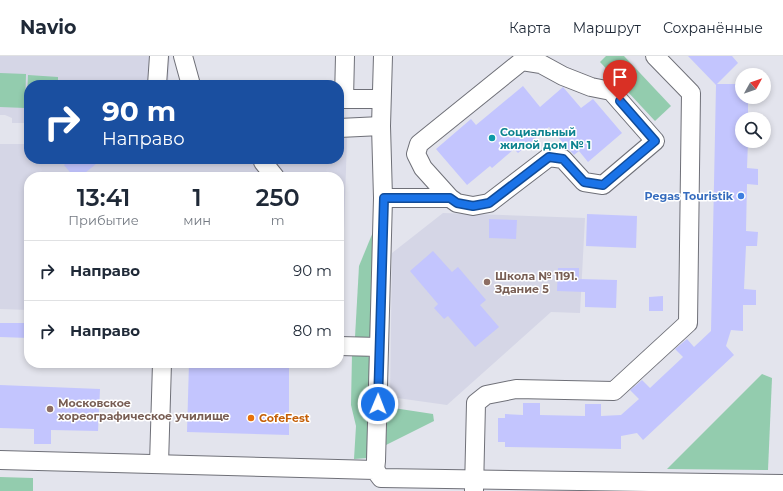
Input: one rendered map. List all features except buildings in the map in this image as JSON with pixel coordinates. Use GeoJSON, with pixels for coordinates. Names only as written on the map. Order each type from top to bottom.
{"type":"FeatureCollection","features":[{"type":"Feature","properties":{"kind":"lane"},"geometry":{"type":"LineString","coordinates":[[157,80],[159,56]]}},
{"type":"Feature","properties":{"kind":"lane"},"geometry":{"type":"LineString","coordinates":[[183,56],[190,80]]}},
{"type":"Feature","properties":{"kind":"lane"},"geometry":{"type":"LineString","coordinates":[[343,80],[345,56]]}},
{"type":"Feature","properties":{"kind":"lane"},"geometry":{"type":"LineString","coordinates":[[379,479],[376,461],[384,198],[380,126],[383,56]]}},
{"type":"Feature","properties":{"kind":"lane"},"geometry":{"type":"LineString","coordinates":[[474,485],[476,403],[486,395],[516,389],[614,391],[688,323],[691,93],[655,56]]}},
{"type":"Feature","properties":{"kind":"lane"},"geometry":{"type":"LineString","coordinates":[[384,198],[450,198],[457,203],[473,206],[489,203],[549,157],[563,159],[584,182],[603,185],[655,141],[611,91],[563,76],[541,64],[522,61],[419,144],[416,154],[423,168],[450,198]]}},
{"type":"Feature","properties":{"kind":"lane"},"geometry":{"type":"LineString","coordinates":[[344,99],[380,99]]}},
{"type":"Feature","properties":{"kind":"lane"},"geometry":{"type":"LineString","coordinates":[[344,128],[380,126]]}},
{"type":"Feature","properties":{"kind":"lane"},"geometry":{"type":"LineString","coordinates":[[265,164],[271,172]]}},
{"type":"Feature","properties":{"kind":"lane"},"geometry":{"type":"LineString","coordinates":[[344,346],[380,347]]}},
{"type":"Feature","properties":{"kind":"lane"},"geometry":{"type":"LineString","coordinates":[[159,464],[162,368]]}},
{"type":"Feature","properties":{"kind":"lane"},"geometry":{"type":"LineString","coordinates":[[0,460],[159,464],[474,485],[666,487],[783,484]]}},
{"type":"Feature","properties":{"kind":"shaded area"},"geometry":{"type":"Polygon","coordinates":[[[0,56],[170,56],[168,80],[24,80],[24,123],[12,123],[12,118],[5,115],[0,115],[0,56]]]}},
{"type":"Feature","properties":{"kind":"shaded area"},"geometry":{"type":"Polygon","coordinates":[[[344,138],[347,138],[344,231],[344,172],[24,172],[24,310],[0,309],[0,144],[24,144],[24,164],[344,164],[344,138]]]}},
{"type":"Feature","properties":{"kind":"shaded area","name":"Школа № 1191. Здание 5"},"geometry":{"type":"Polygon","coordinates":[[[443,213],[585,218],[580,313],[551,312],[447,405],[390,397],[392,253],[443,213]]]}},
{"type":"Feature","properties":{"kind":"green space"},"geometry":{"type":"Polygon","coordinates":[[[606,56],[624,56],[671,106],[655,121],[600,62],[606,56]]]}},
{"type":"Feature","properties":{"kind":"green space"},"geometry":{"type":"Polygon","coordinates":[[[0,73],[26,74],[26,80],[24,80],[24,108],[0,107],[0,73]]]}},
{"type":"Feature","properties":{"kind":"green space"},"geometry":{"type":"Polygon","coordinates":[[[28,75],[58,77],[58,80],[28,80],[28,75]]]}},
{"type":"Feature","properties":{"kind":"green space"},"geometry":{"type":"Polygon","coordinates":[[[373,232],[373,332],[369,337],[355,337],[359,266],[373,232]]]}},
{"type":"Feature","properties":{"kind":"green space"},"geometry":{"type":"Polygon","coordinates":[[[352,354],[367,356],[370,358],[368,458],[354,459],[356,426],[351,405],[352,354]]]}},
{"type":"Feature","properties":{"kind":"green space"},"geometry":{"type":"Polygon","coordinates":[[[762,374],[772,378],[768,470],[667,469],[762,374]]]}},
{"type":"Feature","properties":{"kind":"green space"},"geometry":{"type":"Polygon","coordinates":[[[387,407],[433,414],[434,421],[386,445],[387,407]]]}},
{"type":"Feature","properties":{"kind":"green space"},"geometry":{"type":"Polygon","coordinates":[[[0,477],[33,478],[33,491],[0,491],[0,477]]]}},
{"type":"Feature","properties":{"kind":"place","name":"Социальный жилой дом № 1"},"geometry":{"type":"Point","coordinates":[492,138]}},
{"type":"Feature","properties":{"kind":"place","name":"Pegas Touristik"},"geometry":{"type":"Point","coordinates":[741,196]}},
{"type":"Feature","properties":{"kind":"place","name":"Школа № 1191. Здание 5"},"geometry":{"type":"Point","coordinates":[487,282]}},
{"type":"Feature","properties":{"kind":"place","name":"Московское хореографическое училище"},"geometry":{"type":"Point","coordinates":[50,409]}},
{"type":"Feature","properties":{"kind":"place","name":"CofeFest"},"geometry":{"type":"Point","coordinates":[251,418]}},
{"type":"Feature","properties":{"kind":"route"},"geometry":{"type":"LineString","coordinates":[[378,404],[384,198],[450,198],[457,203],[473,206],[489,203],[549,157],[563,159],[584,182],[603,185],[655,141],[620,101]]}}]}
